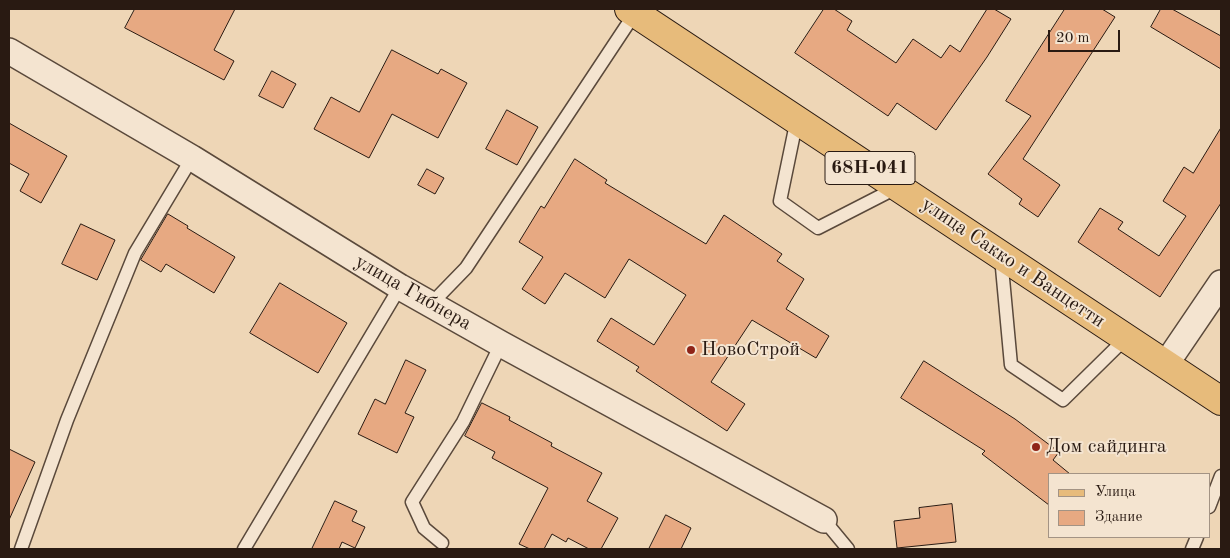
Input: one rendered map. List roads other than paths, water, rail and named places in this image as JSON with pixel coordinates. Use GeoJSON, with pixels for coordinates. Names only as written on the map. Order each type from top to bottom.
{"type":"FeatureCollection","features":[{"type":"Feature","properties":{"kind":"main road","name":"улица Сакко и Ванцетти"},"geometry":{"type":"LineString","coordinates":[[634,10],[1221,401]]}},
{"type":"Feature","properties":{"kind":"street","name":"улица Гибнера"},"geometry":{"type":"LineString","coordinates":[[9,51],[192,158],[400,287],[824,520]]}},
{"type":"Feature","properties":{"kind":"street"},"geometry":{"type":"LineString","coordinates":[[1166,364],[1221,283]]}},
{"type":"Feature","properties":{"kind":"lane"},"geometry":{"type":"LineString","coordinates":[[430,304],[466,268],[634,10]]}},
{"type":"Feature","properties":{"kind":"lane"},"geometry":{"type":"LineString","coordinates":[[797,120],[780,201],[818,228],[898,187]]}},
{"type":"Feature","properties":{"kind":"lane"},"geometry":{"type":"LineString","coordinates":[[21,549],[68,420],[135,254],[192,158]]}},
{"type":"Feature","properties":{"kind":"lane"},"geometry":{"type":"LineString","coordinates":[[1000,254],[1012,365],[1063,400],[1126,338]]}},
{"type":"Feature","properties":{"kind":"lane"},"geometry":{"type":"LineString","coordinates":[[244,549],[400,287]]}},
{"type":"Feature","properties":{"kind":"lane"},"geometry":{"type":"LineString","coordinates":[[442,543],[424,528],[412,502],[463,422],[501,344]]}},
{"type":"Feature","properties":{"kind":"lane"},"geometry":{"type":"LineString","coordinates":[[1210,504],[1221,476]]}},
{"type":"Feature","properties":{"kind":"lane"},"geometry":{"type":"LineString","coordinates":[[824,520],[848,549]]}},
{"type":"Feature","properties":{"kind":"place","name":"НовоСтрой"},"geometry":{"type":"Point","coordinates":[691,350]}},
{"type":"Feature","properties":{"kind":"place","name":"Дом сайдинга"},"geometry":{"type":"Point","coordinates":[1036,447]}}]}
